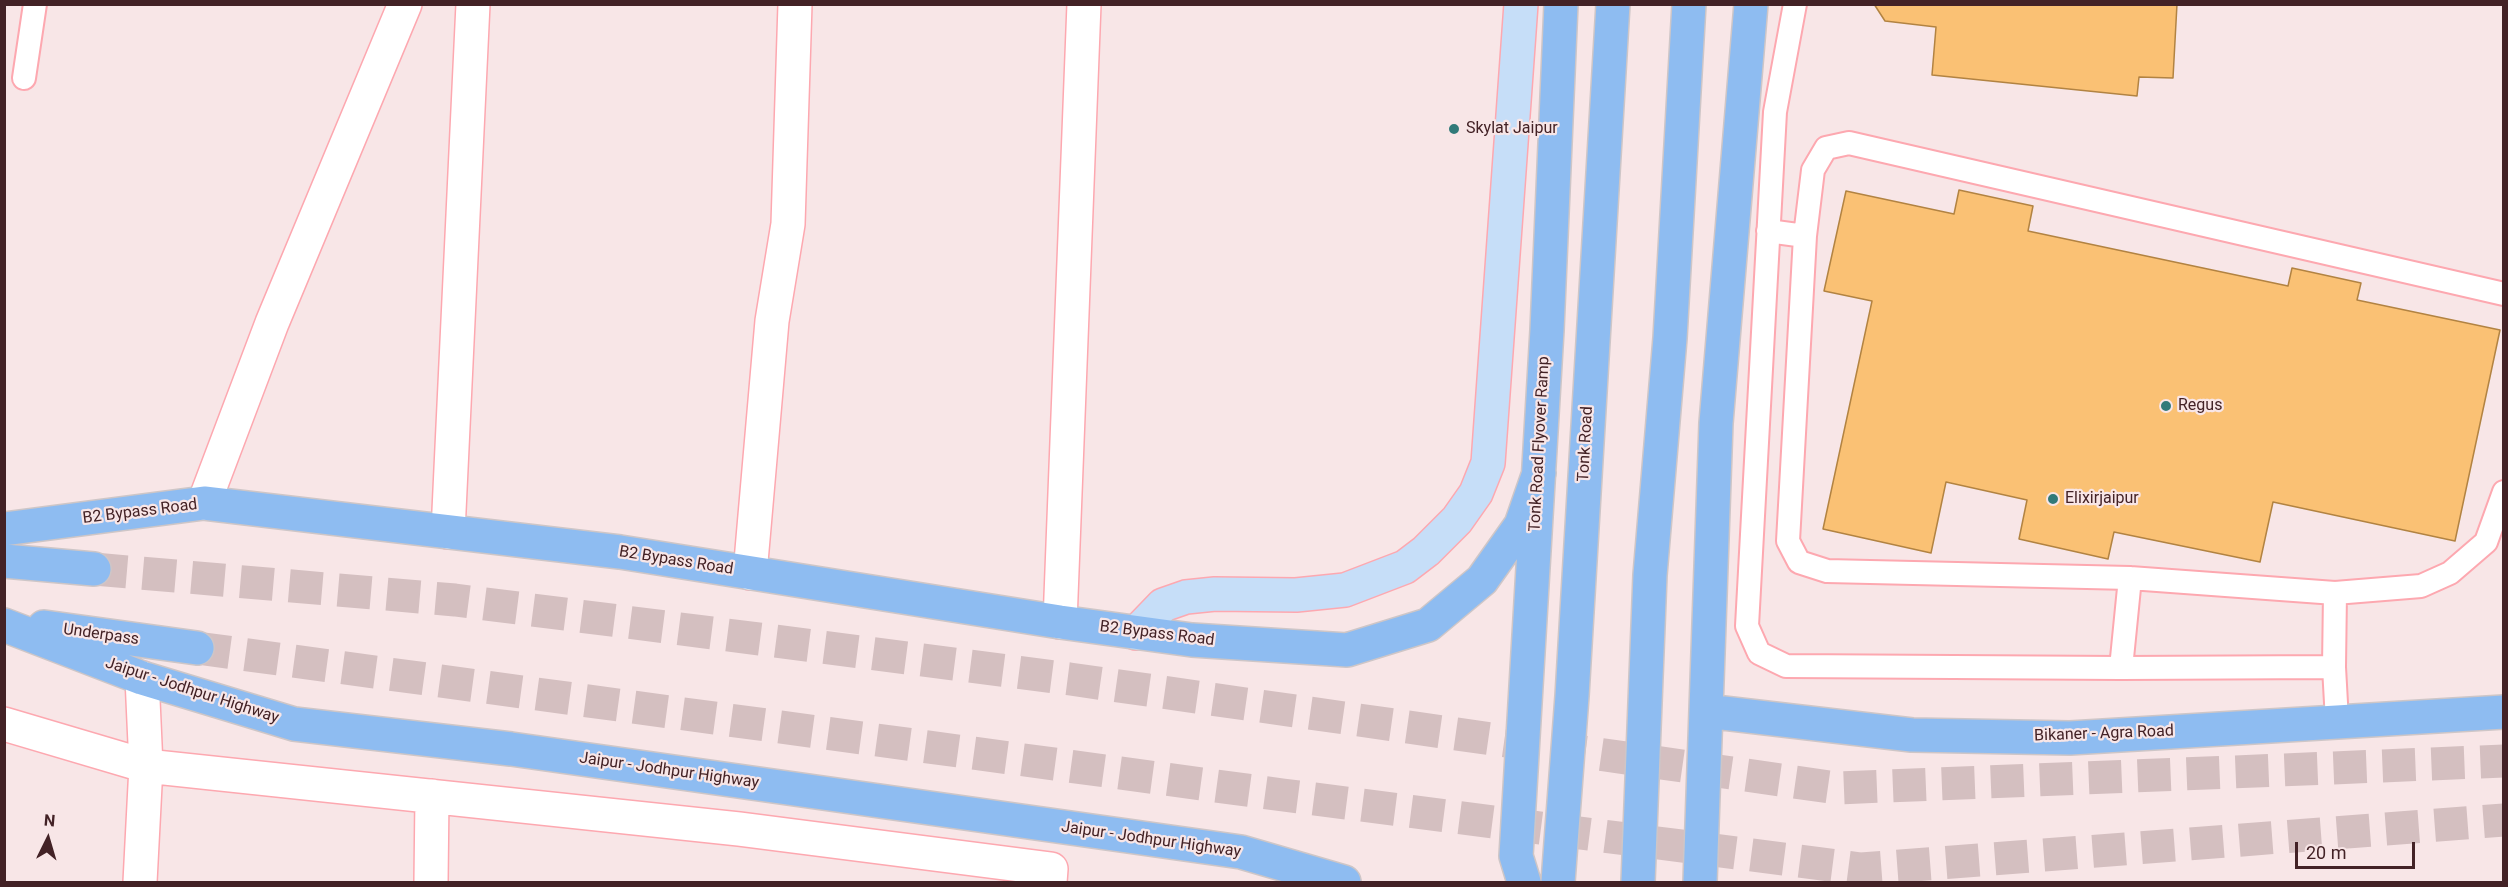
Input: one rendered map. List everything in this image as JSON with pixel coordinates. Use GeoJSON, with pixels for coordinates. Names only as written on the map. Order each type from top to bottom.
{"type":"FeatureCollection","features":[{"type":"Feature","properties":{"kind":"main road","name":"Tonk Road Flyover Ramp"},"geometry":{"type":"LineString","coordinates":[[1524,882],[1516,856],[1547,330],[1561,4]]}},
{"type":"Feature","properties":{"kind":"main road","name":"Tonk Road"},"geometry":{"type":"LineString","coordinates":[[1558,882],[1572,696],[1613,4]]}},
{"type":"Feature","properties":{"kind":"main road"},"geometry":{"type":"LineString","coordinates":[[1638,882],[1650,575],[1670,338],[1689,4]]}},
{"type":"Feature","properties":{"kind":"main road"},"geometry":{"type":"LineString","coordinates":[[1700,882],[1716,423],[1751,4]]}},
{"type":"Feature","properties":{"kind":"main road","name":"B2 Bypass Road"},"geometry":{"type":"LineString","coordinates":[[4,529],[204,503],[620,552],[1136,633],[1192,640],[1347,650],[1428,624],[1482,579],[1521,525],[1539,473]]}},
{"type":"Feature","properties":{"kind":"main road"},"geometry":{"type":"LineString","coordinates":[[4,561],[94,569]]}},
{"type":"Feature","properties":{"kind":"main road","name":"Underpass"},"geometry":{"type":"LineString","coordinates":[[4,623],[196,648]]}},
{"type":"Feature","properties":{"kind":"main road","name":"Jaipur - Jodhpur Highway"},"geometry":{"type":"LineString","coordinates":[[4,623],[142,678],[294,724],[511,749],[1241,852],[1344,882]]}},
{"type":"Feature","properties":{"kind":"main road","name":"Bikaner - Agra Road"},"geometry":{"type":"LineString","coordinates":[[1706,711],[1912,735],[2070,738],[2504,712]]}},
{"type":"Feature","properties":{"kind":"street"},"geometry":{"type":"LineString","coordinates":[[204,503],[272,323],[405,4]]}},
{"type":"Feature","properties":{"kind":"street"},"geometry":{"type":"LineString","coordinates":[[448,532],[473,4]]}},
{"type":"Feature","properties":{"kind":"street"},"geometry":{"type":"LineString","coordinates":[[750,573],[772,321],[788,224],[795,4]]}},
{"type":"Feature","properties":{"kind":"street"},"geometry":{"type":"LineString","coordinates":[[1060,622],[1084,4]]}},
{"type":"Feature","properties":{"kind":"street"},"geometry":{"type":"LineString","coordinates":[[1136,633],[1164,605],[1186,597],[1215,594],[1296,596],[1345,590],[1374,580],[1405,567],[1426,550],[1457,520],[1476,493],[1488,463],[1521,4]]}},
{"type":"Feature","properties":{"kind":"street"},"geometry":{"type":"LineString","coordinates":[[140,882],[146,766],[142,678]]}},
{"type":"Feature","properties":{"kind":"street"},"geometry":{"type":"LineString","coordinates":[[4,724],[146,766],[739,829],[1051,869],[1050,882]]}},
{"type":"Feature","properties":{"kind":"street"},"geometry":{"type":"LineString","coordinates":[[431,882],[432,796]]}},
{"type":"Feature","properties":{"kind":"lane"},"geometry":{"type":"LineString","coordinates":[[24,78],[35,4]]}},
{"type":"Feature","properties":{"kind":"lane"},"geometry":{"type":"LineString","coordinates":[[1795,4],[1775,112],[1768,231],[1747,626],[1760,653],[1786,666],[2334,667]]}},
{"type":"Feature","properties":{"kind":"lane"},"geometry":{"type":"LineString","coordinates":[[2504,294],[1849,143],[1826,148],[1813,170],[1805,236],[1788,541],[1799,562],[1827,571],[2130,578],[2335,593],[2421,586],[2450,573],[2486,542],[2504,492]]}},
{"type":"Feature","properties":{"kind":"lane"},"geometry":{"type":"LineString","coordinates":[[1768,231],[1805,236]]}},
{"type":"Feature","properties":{"kind":"lane"},"geometry":{"type":"LineString","coordinates":[[1763,341],[1798,341]]}},
{"type":"Feature","properties":{"kind":"lane"},"geometry":{"type":"LineString","coordinates":[[2121,668],[2130,578]]}},
{"type":"Feature","properties":{"kind":"lane"},"geometry":{"type":"LineString","coordinates":[[2335,593],[2334,667],[2337,721]]}},
{"type":"Feature","properties":{"kind":"building"},"geometry":{"type":"Polygon","coordinates":[[[1874,4],[2177,4],[2173,78],[2139,77],[2137,96],[1932,75],[1936,27],[1885,21],[1874,4]]]}},
{"type":"Feature","properties":{"kind":"building","name":"Regus"},"geometry":{"type":"Polygon","coordinates":[[[1959,190],[2033,206],[2028,231],[2288,286],[2292,268],[2361,283],[2357,300],[2500,330],[2455,541],[2273,502],[2260,562],[2114,532],[2108,559],[2019,539],[2027,500],[1946,482],[1931,553],[1823,529],[1872,301],[1824,291],[1846,191],[1954,214],[1959,190]]]}},
{"type":"Feature","properties":{"kind":"tunnel"},"geometry":{"type":"LineString","coordinates":[[94,569],[455,600],[1070,679],[1837,788],[2504,761]]}},
{"type":"Feature","properties":{"kind":"tunnel"},"geometry":{"type":"LineString","coordinates":[[197,648],[1283,795],[1861,869],[2504,820]]}},
{"type":"Feature","properties":{"kind":"place","name":"Skylat Jaipur"},"geometry":{"type":"Point","coordinates":[1454,129]}},
{"type":"Feature","properties":{"kind":"place","name":"Regus"},"geometry":{"type":"Point","coordinates":[2166,406]}},
{"type":"Feature","properties":{"kind":"place","name":"Elixirjaipur"},"geometry":{"type":"Point","coordinates":[2053,499]}}]}
